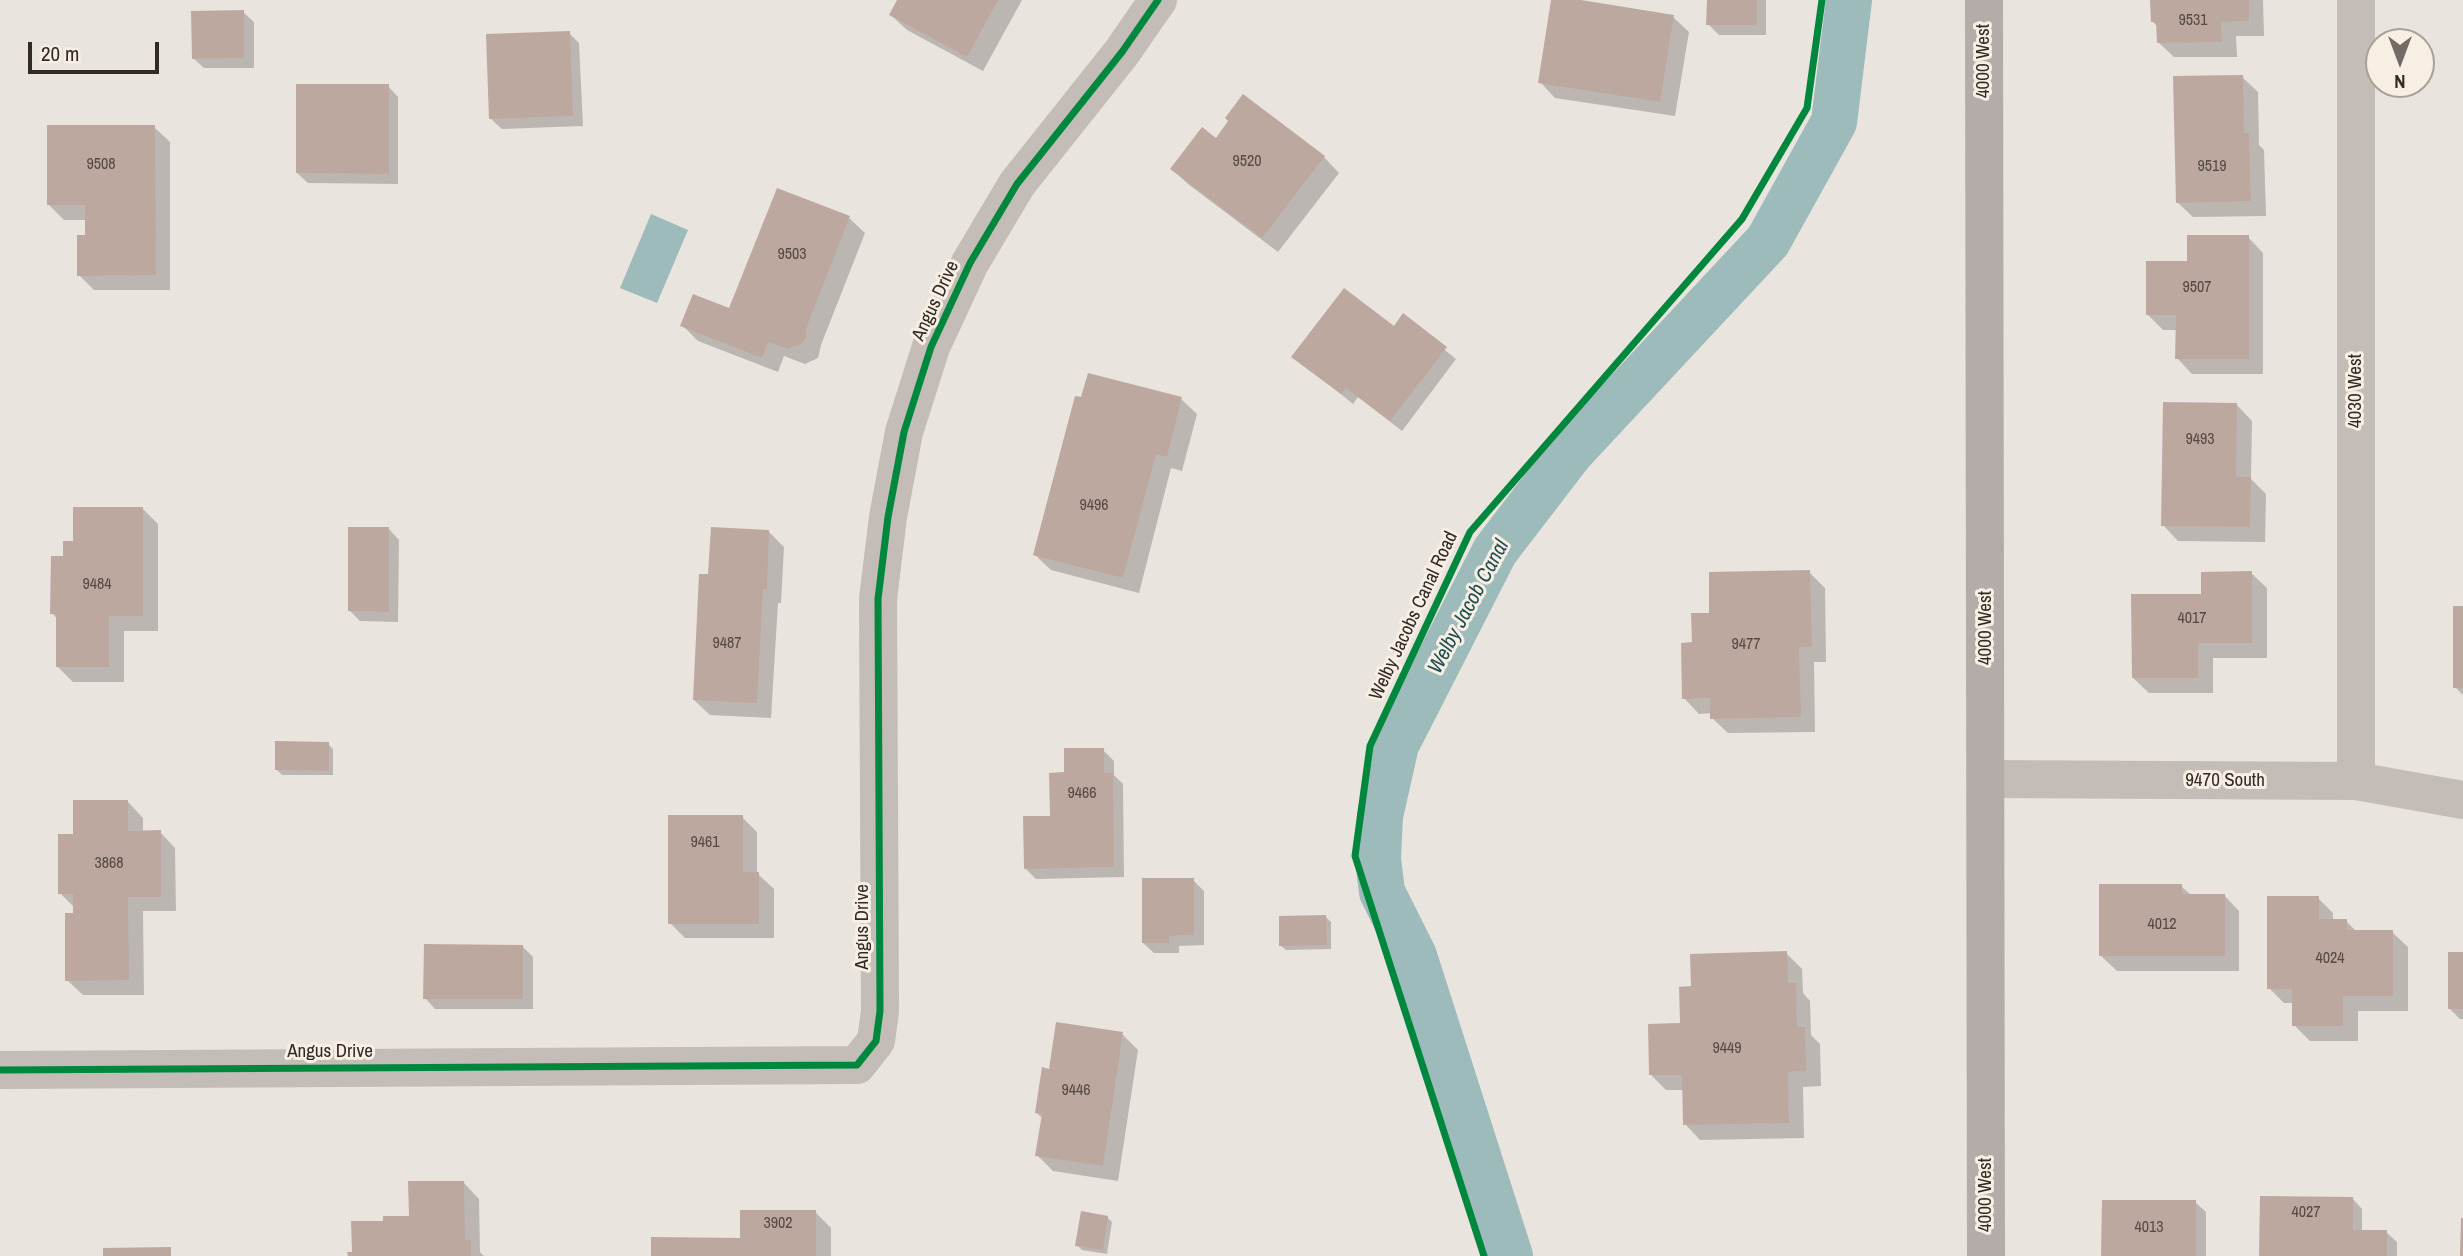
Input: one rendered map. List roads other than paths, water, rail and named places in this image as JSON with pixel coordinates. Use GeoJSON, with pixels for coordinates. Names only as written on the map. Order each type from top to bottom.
{"type":"FeatureCollection","features":[{"type":"Feature","properties":{"kind":"main road","name":"4000 West"},"geometry":{"type":"LineString","coordinates":[[1984,0],[1986,1256]]}},
{"type":"Feature","properties":{"kind":"street","name":"Angus Drive"},"geometry":{"type":"LineString","coordinates":[[0,1070],[857,1065],[876,1041],[880,1011],[878,599],[888,517],[904,432],[931,347],[970,263],[1017,184],[1122,52],[1158,0]]}},
{"type":"Feature","properties":{"kind":"street","name":"4030 West"},"geometry":{"type":"LineString","coordinates":[[2356,0],[2357,781]]}},
{"type":"Feature","properties":{"kind":"street","name":"9470 South"},"geometry":{"type":"LineString","coordinates":[[1986,779],[2357,781],[2463,800]]}},
{"type":"Feature","properties":{"kind":"water"},"geometry":{"type":"Polygon","coordinates":[[[651,214],[688,230],[657,303],[620,288],[651,214]]]}},
{"type":"Feature","properties":{"kind":"waterway","name":"Welby Jacob Canal"},"geometry":{"type":"LineString","coordinates":[[1510,1256],[1414,956],[1382,892],[1378,859],[1380,816],[1396,745],[1495,551],[1571,452],[1768,241],[1834,122],[1849,0]]}}]}
